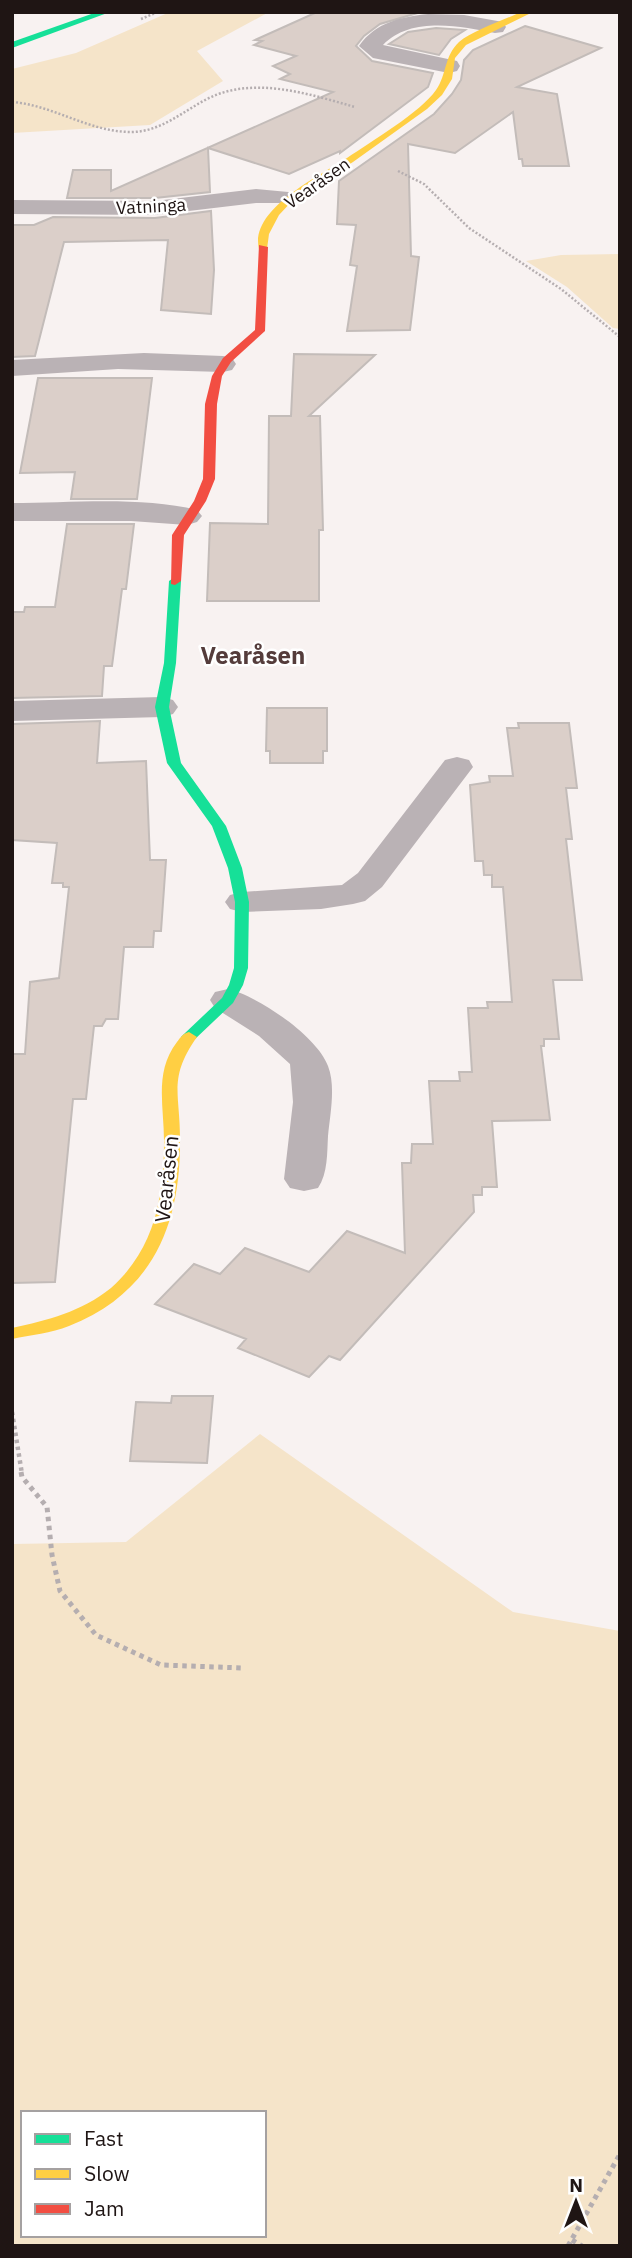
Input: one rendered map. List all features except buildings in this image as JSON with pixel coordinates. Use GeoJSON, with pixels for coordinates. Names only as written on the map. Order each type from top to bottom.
{"type":"FeatureCollection","features":[{"type":"Feature","properties":{"kind":"street"},"geometry":{"type":"LineString","coordinates":[[12,45],[106,12]]}},
{"type":"Feature","properties":{"kind":"street","name":"Vearåsen"},"geometry":{"type":"LineString","coordinates":[[12,1334],[62,1323],[91,1309],[116,1292],[148,1255],[161,1232],[165,1216],[172,1147],[171,1077],[174,1058],[195,1029],[228,1000],[241,968],[242,902],[235,868],[219,825],[174,763],[162,708],[170,663],[178,535],[187,516],[202,502],[209,479],[214,387],[223,364],[260,331],[264,234],[275,214],[290,198],[407,120],[439,93],[447,79],[451,58],[463,43],[529,12]]}},
{"type":"Feature","properties":{"kind":"street"},"geometry":{"type":"LineString","coordinates":[[449,66],[381,53],[370,46],[382,34],[434,18],[453,18],[495,27]]}},
{"type":"Feature","properties":{"kind":"street","name":"Vatninga"},"geometry":{"type":"LineString","coordinates":[[12,207],[155,208],[256,196],[290,198]]}},
{"type":"Feature","properties":{"kind":"street"},"geometry":{"type":"LineString","coordinates":[[12,369],[67,362],[163,361],[223,364]]}},
{"type":"Feature","properties":{"kind":"street"},"geometry":{"type":"LineString","coordinates":[[12,512],[131,512],[187,516]]}},
{"type":"Feature","properties":{"kind":"street"},"geometry":{"type":"LineString","coordinates":[[12,711],[162,708]]}},
{"type":"Feature","properties":{"kind":"street"},"geometry":{"type":"LineString","coordinates":[[242,902],[321,899],[353,894],[370,880],[457,767]]}},
{"type":"Feature","properties":{"kind":"street"},"geometry":{"type":"LineString","coordinates":[[228,1000],[257,1018],[309,1063],[312,1080],[304,1179]]}},
{"type":"Feature","properties":{"kind":"path"},"geometry":{"type":"LineString","coordinates":[[12,102],[40,104],[107,130],[134,132],[157,128],[219,94],[270,88],[407,120]]}},
{"type":"Feature","properties":{"kind":"path"},"geometry":{"type":"LineString","coordinates":[[350,160],[416,178],[469,228],[561,289],[620,337]]}},
{"type":"Feature","properties":{"kind":"path"},"geometry":{"type":"LineString","coordinates":[[12,1412],[22,1477],[47,1507],[52,1555],[60,1591],[96,1634],[161,1665],[244,1668]]}},
{"type":"Feature","properties":{"kind":"path"},"geometry":{"type":"LineString","coordinates":[[582,2246],[570,2243],[620,2154]]}},
{"type":"Feature","properties":{"kind":"shaded area"},"geometry":{"type":"Polygon","coordinates":[[[170,12],[269,12],[197,51],[223,81],[150,125],[12,133],[12,69],[76,53],[170,12]]]}},
{"type":"Feature","properties":{"kind":"shaded area"},"geometry":{"type":"Polygon","coordinates":[[[620,254],[620,329],[613,328],[567,287],[526,261],[561,255],[620,254]]]}},
{"type":"Feature","properties":{"kind":"shaded area"},"geometry":{"type":"Polygon","coordinates":[[[260,1434],[513,1612],[620,1631],[620,2246],[12,2246],[12,1544],[126,1542],[260,1434]]]}},
{"type":"Feature","properties":{"kind":"traffic: fast"},"geometry":{"type":"LineString","coordinates":[[12,45],[106,12]]}},
{"type":"Feature","properties":{"kind":"traffic: fast"},"geometry":{"type":"LineString","coordinates":[[175,581],[170,663],[162,707],[174,763],[219,826],[235,868],[242,902],[241,968],[236,985],[228,1000],[189,1037]]}},
{"type":"Feature","properties":{"kind":"traffic: slow"},"geometry":{"type":"LineString","coordinates":[[263,247],[264,234],[275,214],[290,198],[350,160],[424,107],[439,93],[447,79],[451,58],[463,43],[529,12]]}},
{"type":"Feature","properties":{"kind":"traffic: slow"},"geometry":{"type":"LineString","coordinates":[[12,1334],[58,1324],[93,1308],[117,1291],[136,1272],[150,1250],[161,1226],[168,1200],[172,1139],[169,1088],[171,1068],[177,1053],[189,1037]]}},
{"type":"Feature","properties":{"kind":"traffic: jam"},"geometry":{"type":"LineString","coordinates":[[175,581],[178,535],[200,501],[209,479],[211,404],[217,376],[227,360],[260,331],[263,247]]}},
{"type":"Feature","properties":{"kind":"district","name":"Vearåsen"},"geometry":{"type":"Point","coordinates":[253,655]}}]}
